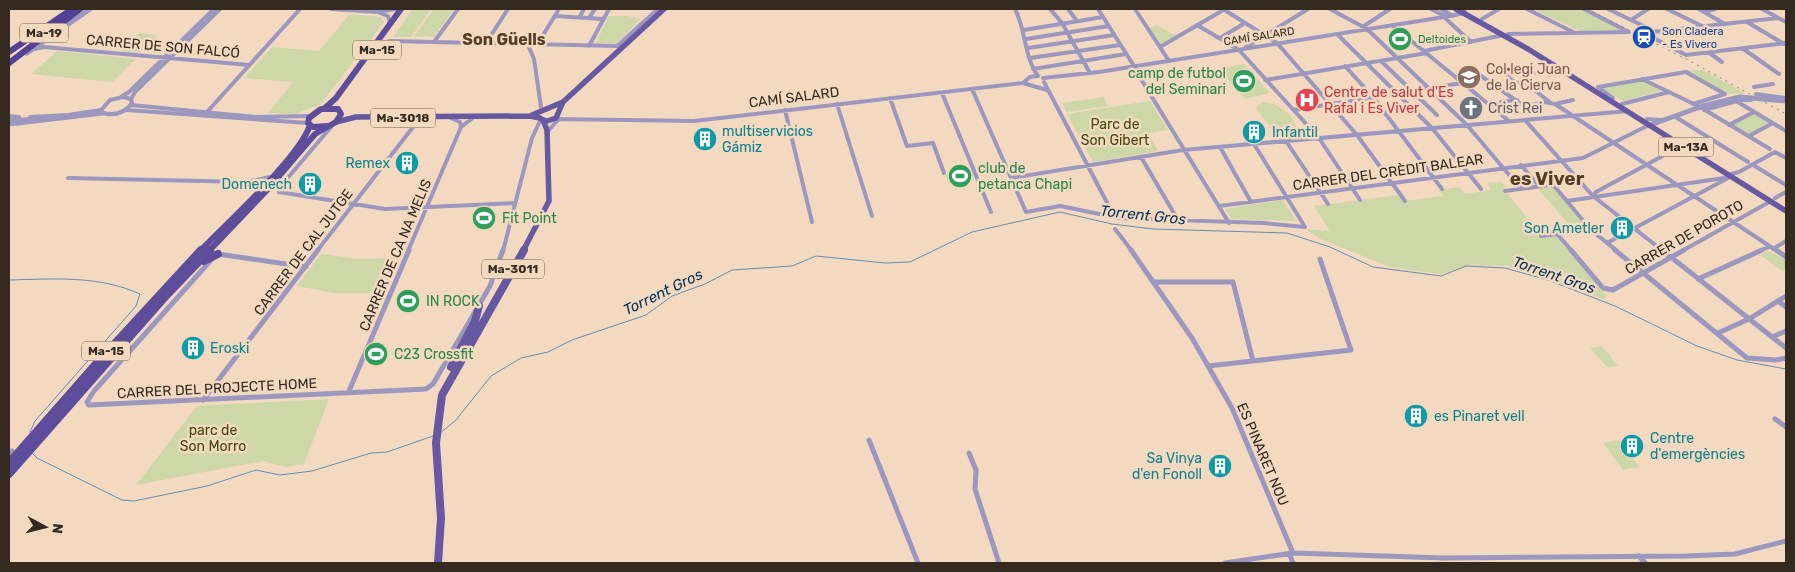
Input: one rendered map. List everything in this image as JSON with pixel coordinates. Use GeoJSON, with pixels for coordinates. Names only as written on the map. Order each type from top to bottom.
{"type":"FeatureCollection","features":[{"type":"Feature","properties":{"kind":"highway","name":"Ma-19"},"geometry":{"type":"LineString","coordinates":[[9,52],[72,9]]}},
{"type":"Feature","properties":{"kind":"highway","name":"Ma-19"},"geometry":{"type":"LineString","coordinates":[[9,58],[79,9]]}},
{"type":"Feature","properties":{"kind":"highway"},"geometry":{"type":"LineString","coordinates":[[9,64],[79,9]]}},
{"type":"Feature","properties":{"kind":"highway","name":"Ma-15"},"geometry":{"type":"LineString","coordinates":[[9,474],[14,454],[148,305],[270,177],[308,134],[309,121],[336,98],[401,9]]}},
{"type":"Feature","properties":{"kind":"highway","name":"Ma-15"},"geometry":{"type":"LineString","coordinates":[[14,454],[36,443],[104,364],[268,189],[315,134],[340,117],[339,102],[386,40],[406,9]]}},
{"type":"Feature","properties":{"kind":"highway"},"geometry":{"type":"LineString","coordinates":[[9,46],[49,24]]}},
{"type":"Feature","properties":{"kind":"highway"},"geometry":{"type":"LineString","coordinates":[[325,108],[339,111]]}},
{"type":"Feature","properties":{"kind":"highway"},"geometry":{"type":"LineString","coordinates":[[309,121],[317,128],[332,124]]}},
{"type":"Feature","properties":{"kind":"highway"},"geometry":{"type":"LineString","coordinates":[[104,364],[204,261],[218,254]]}},
{"type":"Feature","properties":{"kind":"main road"},"geometry":{"type":"LineString","coordinates":[[541,115],[563,102],[664,9]]}},
{"type":"Feature","properties":{"kind":"main road","name":"Ma-13A"},"geometry":{"type":"LineString","coordinates":[[1456,9],[1464,10],[1561,70],[1595,88],[1722,170],[1786,206]]}},
{"type":"Feature","properties":{"kind":"main road"},"geometry":{"type":"LineString","coordinates":[[1595,88],[1648,122]]}},
{"type":"Feature","properties":{"kind":"main road"},"geometry":{"type":"LineString","coordinates":[[515,116],[538,111],[573,93]]}},
{"type":"Feature","properties":{"kind":"main road"},"geometry":{"type":"LineString","coordinates":[[547,132],[563,102]]}},
{"type":"Feature","properties":{"kind":"main road"},"geometry":{"type":"LineString","coordinates":[[550,109],[556,116]]}},
{"type":"Feature","properties":{"kind":"main road","name":"Ma-3018"},"geometry":{"type":"LineString","coordinates":[[339,111],[356,117]]}},
{"type":"Feature","properties":{"kind":"main road","name":"Ma-3011"},"geometry":{"type":"LineString","coordinates":[[438,563],[441,518],[436,442],[442,395],[544,214],[548,201],[547,132],[541,115]]}},
{"type":"Feature","properties":{"kind":"main road","name":"Ma-3018"},"geometry":{"type":"LineString","coordinates":[[332,124],[356,117],[556,116]]}},
{"type":"Feature","properties":{"kind":"main road","name":"Ma-13A"},"geometry":{"type":"LineString","coordinates":[[1773,200],[1786,211]]}},
{"type":"Feature","properties":{"kind":"main road"},"geometry":{"type":"LineString","coordinates":[[442,395],[446,377],[475,321],[479,306]]}},
{"type":"Feature","properties":{"kind":"street"},"geometry":{"type":"LineString","coordinates":[[9,64],[90,9]]}},
{"type":"Feature","properties":{"kind":"street"},"geometry":{"type":"LineString","coordinates":[[102,111],[107,102],[130,92],[214,9]]}},
{"type":"Feature","properties":{"kind":"street"},"geometry":{"type":"LineString","coordinates":[[131,105],[131,99],[135,92],[220,9]]}},
{"type":"Feature","properties":{"kind":"street"},"geometry":{"type":"LineString","coordinates":[[207,112],[300,9]]}},
{"type":"Feature","properties":{"kind":"street"},"geometry":{"type":"LineString","coordinates":[[332,9],[378,12],[396,9]]}},
{"type":"Feature","properties":{"kind":"street"},"geometry":{"type":"LineString","coordinates":[[434,42],[458,9]]}},
{"type":"Feature","properties":{"kind":"street"},"geometry":{"type":"LineString","coordinates":[[486,43],[508,9]]}},
{"type":"Feature","properties":{"kind":"street"},"geometry":{"type":"LineString","coordinates":[[537,45],[559,9]]}},
{"type":"Feature","properties":{"kind":"street"},"geometry":{"type":"LineString","coordinates":[[579,18],[584,9]]}},
{"type":"Feature","properties":{"kind":"street"},"geometry":{"type":"LineString","coordinates":[[589,18],[594,9]]}},
{"type":"Feature","properties":{"kind":"street"},"geometry":{"type":"LineString","coordinates":[[589,46],[609,9]]}},
{"type":"Feature","properties":{"kind":"street"},"geometry":{"type":"LineString","coordinates":[[386,40],[617,46],[658,9]]}},
{"type":"Feature","properties":{"kind":"street"},"geometry":{"type":"LineString","coordinates":[[1015,9],[1022,19],[1028,48],[1032,74],[1030,84]]}},
{"type":"Feature","properties":{"kind":"street"},"geometry":{"type":"LineString","coordinates":[[1050,9],[1062,23],[1090,73]]}},
{"type":"Feature","properties":{"kind":"street"},"geometry":{"type":"LineString","coordinates":[[1068,9],[1078,21]]}},
{"type":"Feature","properties":{"kind":"street"},"geometry":{"type":"LineString","coordinates":[[1098,9],[1229,223]]}},
{"type":"Feature","properties":{"kind":"street"},"geometry":{"type":"LineString","coordinates":[[1144,9],[1136,11],[1169,61]]}},
{"type":"Feature","properties":{"kind":"street"},"geometry":{"type":"LineString","coordinates":[[1160,47],[1224,9],[1277,43],[1357,135],[1405,201]]}},
{"type":"Feature","properties":{"kind":"street"},"geometry":{"type":"LineString","coordinates":[[1241,50],[1308,9]]}},
{"type":"Feature","properties":{"kind":"street"},"geometry":{"type":"LineString","coordinates":[[1330,9],[1366,27],[1467,125],[1521,189]]}},
{"type":"Feature","properties":{"kind":"street"},"geometry":{"type":"LineString","coordinates":[[1366,27],[1390,9]]}},
{"type":"Feature","properties":{"kind":"street"},"geometry":{"type":"LineString","coordinates":[[1431,9],[1445,17],[1471,42]]}},
{"type":"Feature","properties":{"kind":"street"},"geometry":{"type":"LineString","coordinates":[[1441,9],[1453,16]]}},
{"type":"Feature","properties":{"kind":"street"},"geometry":{"type":"LineString","coordinates":[[1479,19],[1499,9]]}},
{"type":"Feature","properties":{"kind":"street"},"geometry":{"type":"LineString","coordinates":[[1527,9],[1575,33]]}},
{"type":"Feature","properties":{"kind":"street"},"geometry":{"type":"LineString","coordinates":[[1265,80],[1381,61],[1506,35],[1629,32],[1584,9]]}},
{"type":"Feature","properties":{"kind":"street"},"geometry":{"type":"LineString","coordinates":[[1608,9],[1654,31]]}},
{"type":"Feature","properties":{"kind":"street"},"geometry":{"type":"LineString","coordinates":[[1667,9],[1703,26]]}},
{"type":"Feature","properties":{"kind":"street"},"geometry":{"type":"LineString","coordinates":[[1698,9],[1724,24]]}},
{"type":"Feature","properties":{"kind":"street"},"geometry":{"type":"LineString","coordinates":[[1705,12],[1714,9]]}},
{"type":"Feature","properties":{"kind":"street"},"geometry":{"type":"LineString","coordinates":[[1762,9],[1786,22]]}},
{"type":"Feature","properties":{"kind":"street","name":"CAMÍ SALARD"},"geometry":{"type":"LineString","coordinates":[[1038,86],[1042,79],[1241,50],[1337,34],[1366,27],[1453,16],[1464,10]]}},
{"type":"Feature","properties":{"kind":"street"},"geometry":{"type":"LineString","coordinates":[[1631,20],[1648,10]]}},
{"type":"Feature","properties":{"kind":"street"},"geometry":{"type":"LineString","coordinates":[[378,12],[388,16],[390,24]]}},
{"type":"Feature","properties":{"kind":"street"},"geometry":{"type":"LineString","coordinates":[[555,16],[603,19]]}},
{"type":"Feature","properties":{"kind":"street"},"geometry":{"type":"LineString","coordinates":[[1024,30],[1103,17]]}},
{"type":"Feature","properties":{"kind":"street"},"geometry":{"type":"LineString","coordinates":[[1778,18],[1644,33],[1684,54],[1785,44]]}},
{"type":"Feature","properties":{"kind":"street"},"geometry":{"type":"LineString","coordinates":[[1746,22],[1785,44]]}},
{"type":"Feature","properties":{"kind":"street"},"geometry":{"type":"LineString","coordinates":[[1220,38],[1245,23]]}},
{"type":"Feature","properties":{"kind":"street"},"geometry":{"type":"LineString","coordinates":[[1197,25],[1241,50],[1265,80],[1319,138],[1360,200]]}},
{"type":"Feature","properties":{"kind":"street"},"geometry":{"type":"LineString","coordinates":[[1392,25],[1510,122]]}},
{"type":"Feature","properties":{"kind":"street"},"geometry":{"type":"LineString","coordinates":[[1026,39],[1109,26]]}},
{"type":"Feature","properties":{"kind":"street"},"geometry":{"type":"LineString","coordinates":[[1337,34],[1432,128],[1480,189]]}},
{"type":"Feature","properties":{"kind":"street"},"geometry":{"type":"LineString","coordinates":[[1028,48],[1114,35]]}},
{"type":"Feature","properties":{"kind":"street"},"geometry":{"type":"LineString","coordinates":[[29,52],[44,47],[46,40]]}},
{"type":"Feature","properties":{"kind":"street"},"geometry":{"type":"LineString","coordinates":[[479,306],[500,258],[532,138],[541,115],[534,59],[528,45]]}},
{"type":"Feature","properties":{"kind":"street"},"geometry":{"type":"LineString","coordinates":[[1030,58],[1120,45]]}},
{"type":"Feature","properties":{"kind":"street","name":"CARRER DE SON FALCÓ"},"geometry":{"type":"LineString","coordinates":[[44,47],[249,65]]}},
{"type":"Feature","properties":{"kind":"street"},"geometry":{"type":"LineString","coordinates":[[1742,48],[1778,74]]}},
{"type":"Feature","properties":{"kind":"street"},"geometry":{"type":"LineString","coordinates":[[1708,52],[1722,62]]}},
{"type":"Feature","properties":{"kind":"street"},"geometry":{"type":"LineString","coordinates":[[1022,83],[1032,74],[1083,61],[1126,54]]}},
{"type":"Feature","properties":{"kind":"street"},"geometry":{"type":"LineString","coordinates":[[1381,61],[1437,115]]}},
{"type":"Feature","properties":{"kind":"street"},"geometry":{"type":"LineString","coordinates":[[1345,66],[1373,97],[1442,189]]}},
{"type":"Feature","properties":{"kind":"street"},"geometry":{"type":"LineString","coordinates":[[1471,69],[1524,106],[1545,102],[1554,104],[1573,100]]}},
{"type":"Feature","properties":{"kind":"street"},"geometry":{"type":"LineString","coordinates":[[1532,72],[1544,72],[1550,75],[1561,70]]}},
{"type":"Feature","properties":{"kind":"street"},"geometry":{"type":"LineString","coordinates":[[1595,88],[1686,72],[1726,94],[1693,104]]}},
{"type":"Feature","properties":{"kind":"street"},"geometry":{"type":"LineString","coordinates":[[1032,74],[1042,79],[1114,216]]}},
{"type":"Feature","properties":{"kind":"street"},"geometry":{"type":"LineString","coordinates":[[1505,74],[1516,83],[1524,82],[1613,144],[1786,257]]}},
{"type":"Feature","properties":{"kind":"street"},"geometry":{"type":"LineString","coordinates":[[1642,79],[1702,108],[1786,158]]}},
{"type":"Feature","properties":{"kind":"street","name":"CAMÍ SALARD"},"geometry":{"type":"LineString","coordinates":[[556,116],[570,119],[694,121],[1022,83],[1047,90]]}},
{"type":"Feature","properties":{"kind":"street"},"geometry":{"type":"LineString","coordinates":[[1294,110],[1462,83]]}},
{"type":"Feature","properties":{"kind":"street"},"geometry":{"type":"LineString","coordinates":[[1765,95],[1754,87],[1773,84]]}},
{"type":"Feature","properties":{"kind":"street"},"geometry":{"type":"LineString","coordinates":[[972,89],[1026,212],[1060,206],[1114,216],[1229,223],[1263,223],[1305,227],[1254,144]]}},
{"type":"Feature","properties":{"kind":"street"},"geometry":{"type":"LineString","coordinates":[[1622,104],[1669,92]]}},
{"type":"Feature","properties":{"kind":"street"},"geometry":{"type":"LineString","coordinates":[[942,93],[991,212]]}},
{"type":"Feature","properties":{"kind":"street"},"geometry":{"type":"LineString","coordinates":[[1756,94],[1765,95],[1786,101],[1767,101],[1756,94]]}},
{"type":"Feature","properties":{"kind":"street"},"geometry":{"type":"LineString","coordinates":[[121,97],[131,99]]}},
{"type":"Feature","properties":{"kind":"street"},"geometry":{"type":"LineString","coordinates":[[1648,122],[1662,120],[1740,97],[1786,101]]}},
{"type":"Feature","properties":{"kind":"street"},"geometry":{"type":"LineString","coordinates":[[890,98],[907,146],[932,143],[944,173]]}},
{"type":"Feature","properties":{"kind":"street"},"geometry":{"type":"LineString","coordinates":[[1501,102],[1517,100]]}},
{"type":"Feature","properties":{"kind":"street"},"geometry":{"type":"LineString","coordinates":[[1702,108],[1736,101],[1756,100]]}},
{"type":"Feature","properties":{"kind":"street"},"geometry":{"type":"LineString","coordinates":[[1736,101],[1786,130]]}},
{"type":"Feature","properties":{"kind":"street"},"geometry":{"type":"LineString","coordinates":[[837,104],[872,216]]}},
{"type":"Feature","properties":{"kind":"street"},"geometry":{"type":"LineString","coordinates":[[9,118],[102,111],[110,115],[125,110],[131,105],[309,121]]}},
{"type":"Feature","properties":{"kind":"street"},"geometry":{"type":"LineString","coordinates":[[125,110],[309,121]]}},
{"type":"Feature","properties":{"kind":"street"},"geometry":{"type":"LineString","coordinates":[[785,110],[812,222]]}},
{"type":"Feature","properties":{"kind":"street"},"geometry":{"type":"LineString","coordinates":[[9,124],[102,111]]}},
{"type":"Feature","properties":{"kind":"street"},"geometry":{"type":"LineString","coordinates":[[1012,178],[1183,150],[1628,111]]}},
{"type":"Feature","properties":{"kind":"street"},"geometry":{"type":"LineString","coordinates":[[1729,125],[1754,112]]}},
{"type":"Feature","properties":{"kind":"street"},"geometry":{"type":"LineString","coordinates":[[1674,116],[1748,162]]}},
{"type":"Feature","properties":{"kind":"street","name":"CARRER DE CA NA MELIS"},"geometry":{"type":"LineString","coordinates":[[349,391],[461,128],[474,117]]}},
{"type":"Feature","properties":{"kind":"street","name":"CARRER DE CAL JUTGE"},"geometry":{"type":"LineString","coordinates":[[203,400],[420,118]]}},
{"type":"Feature","properties":{"kind":"street"},"geometry":{"type":"LineString","coordinates":[[450,118],[460,122],[461,128]]}},
{"type":"Feature","properties":{"kind":"street"},"geometry":{"type":"LineString","coordinates":[[547,132],[554,122],[570,119]]}},
{"type":"Feature","properties":{"kind":"street"},"geometry":{"type":"LineString","coordinates":[[1525,120],[1593,196],[1786,348]]}},
{"type":"Feature","properties":{"kind":"street","name":"CARRER DEL CRÈDIT BALEAR"},"geometry":{"type":"LineString","coordinates":[[1219,206],[1583,158],[1613,144],[1648,122]]}},
{"type":"Feature","properties":{"kind":"street"},"geometry":{"type":"LineString","coordinates":[[1749,136],[1773,123]]}},
{"type":"Feature","properties":{"kind":"street"},"geometry":{"type":"LineString","coordinates":[[332,124],[280,187],[278,192],[385,209],[515,203]]}},
{"type":"Feature","properties":{"kind":"street"},"geometry":{"type":"LineString","coordinates":[[1699,147],[1713,140]]}},
{"type":"Feature","properties":{"kind":"street"},"geometry":{"type":"LineString","coordinates":[[1286,141],[1328,204]]}},
{"type":"Feature","properties":{"kind":"street"},"geometry":{"type":"LineString","coordinates":[[1593,196],[1596,192],[1683,145]]}},
{"type":"Feature","properties":{"kind":"street"},"geometry":{"type":"LineString","coordinates":[[1220,147],[1251,202]]}},
{"type":"Feature","properties":{"kind":"street"},"geometry":{"type":"LineString","coordinates":[[1607,243],[1753,165],[1773,150]]}},
{"type":"Feature","properties":{"kind":"street"},"geometry":{"type":"LineString","coordinates":[[1141,157],[1178,220]]}},
{"type":"Feature","properties":{"kind":"street"},"geometry":{"type":"LineString","coordinates":[[1521,165],[1539,186]]}},
{"type":"Feature","properties":{"kind":"street"},"geometry":{"type":"LineString","coordinates":[[1753,165],[1786,185]]}},
{"type":"Feature","properties":{"kind":"street"},"geometry":{"type":"LineString","coordinates":[[1567,201],[1733,176]]}},
{"type":"Feature","properties":{"kind":"street"},"geometry":{"type":"LineString","coordinates":[[68,178],[247,182],[270,177]]}},
{"type":"Feature","properties":{"kind":"street"},"geometry":{"type":"LineString","coordinates":[[1505,190],[1553,186],[1591,230],[1747,358],[1776,360],[1786,358]]}},
{"type":"Feature","properties":{"kind":"street","name":"CARRER DE POROTO"},"geometry":{"type":"LineString","coordinates":[[1557,234],[1603,288],[1609,290],[1643,273],[1786,192]]}},
{"type":"Feature","properties":{"kind":"street","name":"ES PINARET NOU"},"geometry":{"type":"LineString","coordinates":[[1115,229],[1155,282],[1208,366],[1236,417],[1291,553],[1293,563]]}},
{"type":"Feature","properties":{"kind":"street"},"geometry":{"type":"LineString","coordinates":[[1541,236],[1591,230]]}},
{"type":"Feature","properties":{"kind":"street"},"geometry":{"type":"LineString","coordinates":[[1698,279],[1786,241]]}},
{"type":"Feature","properties":{"kind":"street"},"geometry":{"type":"LineString","coordinates":[[218,254],[306,267]]}},
{"type":"Feature","properties":{"kind":"street","name":"CARRER DEL PROJECTE HOME"},"geometry":{"type":"LineString","coordinates":[[218,254],[94,391],[87,402],[92,406],[349,391],[426,389],[433,384],[479,306]]}},
{"type":"Feature","properties":{"kind":"street"},"geometry":{"type":"LineString","coordinates":[[1208,366],[1351,350],[1320,260]]}},
{"type":"Feature","properties":{"kind":"street"},"geometry":{"type":"LineString","coordinates":[[1155,282],[1232,282],[1253,360]]}},
{"type":"Feature","properties":{"kind":"street"},"geometry":{"type":"LineString","coordinates":[[1718,333],[1749,319],[1786,296]]}},
{"type":"Feature","properties":{"kind":"street"},"geometry":{"type":"LineString","coordinates":[[1778,301],[1786,307]]}},
{"type":"Feature","properties":{"kind":"street"},"geometry":{"type":"LineString","coordinates":[[1772,337],[1786,331]]}},
{"type":"Feature","properties":{"kind":"street"},"geometry":{"type":"LineString","coordinates":[[1786,422],[1775,419],[1786,427]]}},
{"type":"Feature","properties":{"kind":"street"},"geometry":{"type":"LineString","coordinates":[[870,440],[918,563]]}},
{"type":"Feature","properties":{"kind":"street"},"geometry":{"type":"LineString","coordinates":[[969,453],[976,470],[975,489],[999,563]]}},
{"type":"Feature","properties":{"kind":"street"},"geometry":{"type":"LineString","coordinates":[[1225,563],[1291,553],[1446,561],[1735,554],[1786,541]]}},
{"type":"Feature","properties":{"kind":"street"},"geometry":{"type":"LineString","coordinates":[[1345,556],[1349,563]]}},
{"type":"Feature","properties":{"kind":"street"},"geometry":{"type":"LineString","coordinates":[[1639,556],[1645,563]]}},
{"type":"Feature","properties":{"kind":"green space"},"geometry":{"type":"Polygon","coordinates":[[[413,9],[431,9],[411,37],[393,37],[413,9]]]}},
{"type":"Feature","properties":{"kind":"green space"},"geometry":{"type":"Polygon","coordinates":[[[434,9],[454,9],[434,37],[414,36],[434,9]]]}},
{"type":"Feature","properties":{"kind":"green space"},"geometry":{"type":"Polygon","coordinates":[[[1533,9],[1581,9],[1621,30],[1580,31],[1533,9]]]}},
{"type":"Feature","properties":{"kind":"green space"},"geometry":{"type":"Polygon","coordinates":[[[350,14],[381,17],[384,22],[321,104],[295,114],[268,113],[293,82],[244,78],[272,47],[319,51],[350,14]]]}},
{"type":"Feature","properties":{"kind":"green space"},"geometry":{"type":"Polygon","coordinates":[[[609,16],[628,16],[641,19],[616,43],[596,43],[609,16]]]}},
{"type":"Feature","properties":{"kind":"green space"},"geometry":{"type":"Polygon","coordinates":[[[1157,25],[1178,37],[1160,47],[1148,29],[1157,25]]]}},
{"type":"Feature","properties":{"kind":"green space"},"geometry":{"type":"Polygon","coordinates":[[[140,33],[158,35],[139,53],[121,51],[140,33]]]}},
{"type":"Feature","properties":{"kind":"green space"},"geometry":{"type":"Polygon","coordinates":[[[57,51],[136,59],[112,82],[31,74],[57,51]]]}},
{"type":"Feature","properties":{"kind":"green space","name":"camp de futbol del Seminari"},"geometry":{"type":"Polygon","coordinates":[[[1244,64],[1270,93],[1245,99],[1219,69],[1244,64]]]}},
{"type":"Feature","properties":{"kind":"green space"},"geometry":{"type":"Polygon","coordinates":[[[1686,70],[1703,70],[1745,93],[1730,94],[1686,70]]]}},
{"type":"Feature","properties":{"kind":"green space"},"geometry":{"type":"Polygon","coordinates":[[[1642,81],[1661,91],[1623,101],[1600,87],[1642,81]]]}},
{"type":"Feature","properties":{"kind":"green space"},"geometry":{"type":"Polygon","coordinates":[[[1104,97],[1108,106],[1066,112],[1062,103],[1104,97]]]}},
{"type":"Feature","properties":{"kind":"green space","name":"Parc de Son Gibert"},"geometry":{"type":"Polygon","coordinates":[[[1150,101],[1168,130],[1148,133],[1158,151],[1093,162],[1067,114],[1150,101]]]}},
{"type":"Feature","properties":{"kind":"green space"},"geometry":{"type":"Polygon","coordinates":[[[1262,102],[1273,104],[1285,110],[1293,120],[1295,131],[1279,132],[1267,123],[1256,108],[1262,102]]]}},
{"type":"Feature","properties":{"kind":"green space"},"geometry":{"type":"Polygon","coordinates":[[[1754,112],[1773,123],[1749,136],[1729,125],[1754,112]]]}},
{"type":"Feature","properties":{"kind":"green space","name":"club de petanca Chapi"},"geometry":{"type":"Polygon","coordinates":[[[971,170],[974,178],[948,183],[945,175],[971,170]]]}},
{"type":"Feature","properties":{"kind":"green space"},"geometry":{"type":"Polygon","coordinates":[[[1502,182],[1506,187],[1503,188],[1543,238],[1556,236],[1607,296],[1604,299],[1508,266],[1470,265],[1440,274],[1390,267],[1318,238],[1306,229],[1330,231],[1314,206],[1398,195],[1405,201],[1443,196],[1439,190],[1459,187],[1465,194],[1491,190],[1487,183],[1502,182]]]}},
{"type":"Feature","properties":{"kind":"green space"},"geometry":{"type":"Polygon","coordinates":[[[1553,188],[1586,227],[1573,229],[1538,189],[1553,188]]]}},
{"type":"Feature","properties":{"kind":"green space"},"geometry":{"type":"Polygon","coordinates":[[[1282,200],[1297,221],[1232,219],[1225,209],[1282,200]]]}},
{"type":"Feature","properties":{"kind":"green space"},"geometry":{"type":"Polygon","coordinates":[[[1768,251],[1786,260],[1786,269],[1783,271],[1760,255],[1768,251]]]}},
{"type":"Feature","properties":{"kind":"green space"},"geometry":{"type":"Polygon","coordinates":[[[321,254],[358,259],[398,258],[383,293],[335,293],[297,286],[321,254]]]}},
{"type":"Feature","properties":{"kind":"green space"},"geometry":{"type":"Polygon","coordinates":[[[1602,346],[1618,366],[1607,367],[1590,348],[1602,346]]]}},
{"type":"Feature","properties":{"kind":"green space","name":"parc de Son Morro"},"geometry":{"type":"Polygon","coordinates":[[[329,399],[304,464],[286,467],[263,461],[136,485],[197,406],[329,399]]]}},
{"type":"Feature","properties":{"kind":"green space"},"geometry":{"type":"Polygon","coordinates":[[[1619,440],[1639,467],[1623,470],[1603,443],[1619,440]]]}},
{"type":"Feature","properties":{"kind":"waterway","name":"Torrent Gros"},"geometry":{"type":"LineString","coordinates":[[439,434],[456,420],[491,376],[521,358],[548,352],[572,340],[646,315],[672,296],[705,284],[732,270],[792,266],[816,256],[885,263],[910,262],[972,232],[1060,212],[1112,224],[1153,229],[1287,233],[1330,247],[1373,267],[1441,276],[1466,266],[1505,268],[1548,280],[1615,306],[1697,346],[1737,360],[1786,369]]}},
{"type":"Feature","properties":{"kind":"waterway"},"geometry":{"type":"LineString","coordinates":[[9,280],[59,279],[92,281],[124,288],[140,294],[136,306],[35,421],[30,432]]}},
{"type":"Feature","properties":{"kind":"waterway"},"geometry":{"type":"LineString","coordinates":[[32,453],[37,458],[122,500],[134,501],[207,486],[256,470],[280,475],[312,471],[371,453],[387,452],[433,436]]}},
{"type":"Feature","properties":{"kind":"railway"},"geometry":{"type":"LineString","coordinates":[[1587,9],[1688,60],[1786,114]]}},
{"type":"Feature","properties":{"kind":"place","name":"Son Cladera - Es Vivero"},"geometry":{"type":"Point","coordinates":[1644,37]}},
{"type":"Feature","properties":{"kind":"place","name":"Deltoides"},"geometry":{"type":"Point","coordinates":[1400,39]}},
{"type":"Feature","properties":{"kind":"place","name":"Col·legi Juan de la Cierva"},"geometry":{"type":"Point","coordinates":[1469,77]}},
{"type":"Feature","properties":{"kind":"place","name":"camp de futbol del Seminari"},"geometry":{"type":"Point","coordinates":[1244,81]}},
{"type":"Feature","properties":{"kind":"place","name":"Centre de salut d'Es Rafal i Es Viver"},"geometry":{"type":"Point","coordinates":[1307,100]}},
{"type":"Feature","properties":{"kind":"place","name":"Crist Rei"},"geometry":{"type":"Point","coordinates":[1471,108]}},
{"type":"Feature","properties":{"kind":"place","name":"Infantil"},"geometry":{"type":"Point","coordinates":[1254,132]}},
{"type":"Feature","properties":{"kind":"place","name":"multiservicios Gámiz"},"geometry":{"type":"Point","coordinates":[705,139]}},
{"type":"Feature","properties":{"kind":"place","name":"Remex"},"geometry":{"type":"Point","coordinates":[407,163]}},
{"type":"Feature","properties":{"kind":"place","name":"club de petanca Chapi"},"geometry":{"type":"Point","coordinates":[960,176]}},
{"type":"Feature","properties":{"kind":"place","name":"Domenech"},"geometry":{"type":"Point","coordinates":[310,184]}},
{"type":"Feature","properties":{"kind":"place","name":"Fit Point"},"geometry":{"type":"Point","coordinates":[484,218]}},
{"type":"Feature","properties":{"kind":"place","name":"Son Ametler"},"geometry":{"type":"Point","coordinates":[1622,228]}},
{"type":"Feature","properties":{"kind":"place","name":"IN ROCK"},"geometry":{"type":"Point","coordinates":[408,301]}},
{"type":"Feature","properties":{"kind":"place","name":"Eroski"},"geometry":{"type":"Point","coordinates":[193,348]}},
{"type":"Feature","properties":{"kind":"place","name":"C23 Crossfit"},"geometry":{"type":"Point","coordinates":[376,354]}},
{"type":"Feature","properties":{"kind":"place","name":"es Pinaret vell"},"geometry":{"type":"Point","coordinates":[1416,416]}},
{"type":"Feature","properties":{"kind":"place","name":"Centre d'emergències"},"geometry":{"type":"Point","coordinates":[1632,446]}},
{"type":"Feature","properties":{"kind":"place","name":"Sa Vinya d'en Fonoll"},"geometry":{"type":"Point","coordinates":[1220,466]}},
{"type":"Feature","properties":{"kind":"district","name":"Son Güells"},"geometry":{"type":"Point","coordinates":[504,39]}},
{"type":"Feature","properties":{"kind":"district","name":"es Viver"},"geometry":{"type":"Point","coordinates":[1547,178]}}]}
